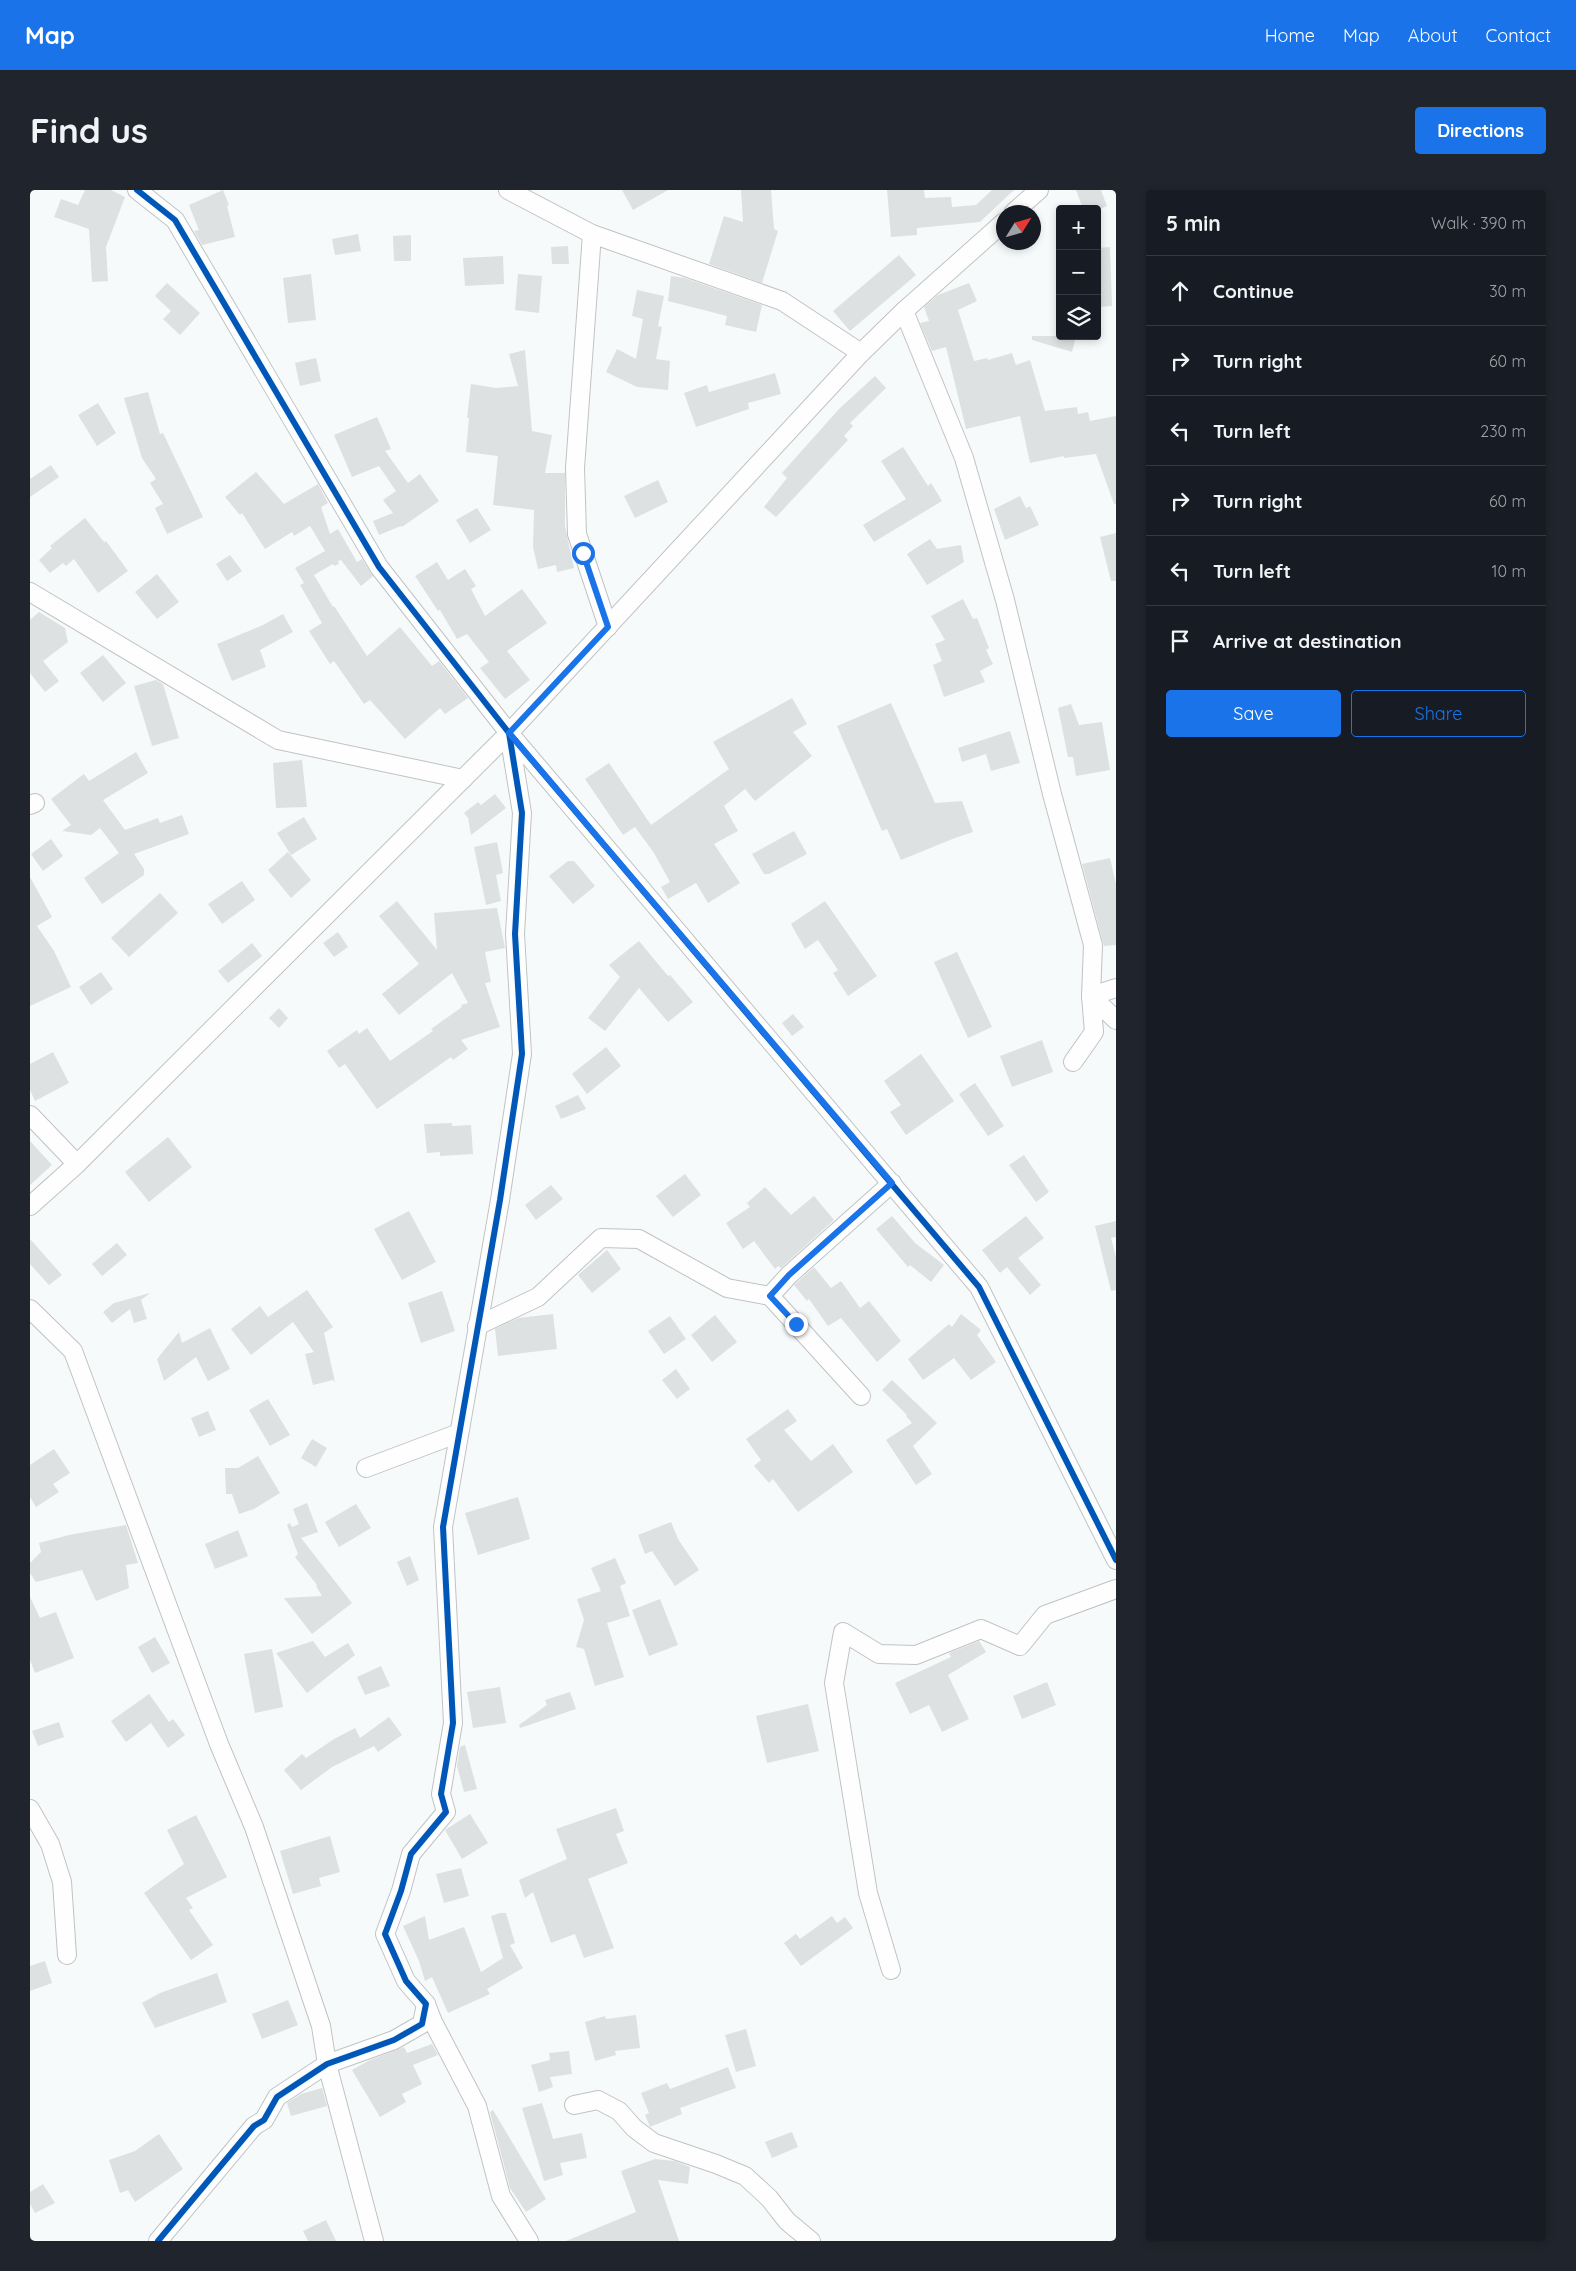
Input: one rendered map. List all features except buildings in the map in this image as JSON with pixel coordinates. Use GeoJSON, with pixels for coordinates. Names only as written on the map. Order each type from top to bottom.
{"type":"FeatureCollection","features":[{"type":"Feature","properties":{"kind":"street"},"geometry":{"type":"LineString","coordinates":[[138,190],[175,220],[379,567],[509,733],[979,1287],[1116,1560]]}},
{"type":"Feature","properties":{"kind":"street"},"geometry":{"type":"LineString","coordinates":[[508,190],[592,234],[782,301],[861,353]]}},
{"type":"Feature","properties":{"kind":"street"},"geometry":{"type":"LineString","coordinates":[[1022,205],[1039,190]]}},
{"type":"Feature","properties":{"kind":"street"},"geometry":{"type":"LineString","coordinates":[[30,1206],[77,1164],[509,733],[861,353],[904,311],[996,229]]}},
{"type":"Feature","properties":{"kind":"street"},"geometry":{"type":"LineString","coordinates":[[592,234],[575,468],[577,534],[608,627]]}},
{"type":"Feature","properties":{"kind":"street"},"geometry":{"type":"LineString","coordinates":[[904,311],[964,458],[1006,600],[1052,794],[1093,945],[1090,996],[1094,1032],[1073,1062]]}},
{"type":"Feature","properties":{"kind":"street"},"geometry":{"type":"LineString","coordinates":[[30,592],[278,740],[463,780]]}},
{"type":"Feature","properties":{"kind":"street"},"geometry":{"type":"LineString","coordinates":[[509,733],[522,813],[515,934],[522,1054],[500,1200],[443,1527],[453,1723],[441,1794],[446,1812],[411,1854],[402,1891],[386,1934],[406,1981],[426,2004],[433,2022],[477,2106],[501,2196],[529,2241]]}},
{"type":"Feature","properties":{"kind":"street"},"geometry":{"type":"LineString","coordinates":[[1090,996],[1116,988]]}},
{"type":"Feature","properties":{"kind":"street"},"geometry":{"type":"LineString","coordinates":[[1090,996],[1116,1020]]}},
{"type":"Feature","properties":{"kind":"street"},"geometry":{"type":"LineString","coordinates":[[30,1115],[77,1164]]}},
{"type":"Feature","properties":{"kind":"street"},"geometry":{"type":"LineString","coordinates":[[770,1296],[789,1275],[892,1183]]}},
{"type":"Feature","properties":{"kind":"street"},"geometry":{"type":"LineString","coordinates":[[477,1326],[538,1297],[601,1238],[639,1239],[727,1288],[770,1296],[860,1396]]}},
{"type":"Feature","properties":{"kind":"street"},"geometry":{"type":"LineString","coordinates":[[30,1309],[73,1350],[219,1744],[254,1827],[321,2026],[327,2064],[374,2241]]}},
{"type":"Feature","properties":{"kind":"street"},"geometry":{"type":"LineString","coordinates":[[366,1468],[458,1433]]}},
{"type":"Feature","properties":{"kind":"street"},"geometry":{"type":"LineString","coordinates":[[891,1970],[868,1893],[834,1683],[843,1632],[878,1654],[916,1655],[981,1629],[1020,1646],[1045,1615],[1116,1589]]}},
{"type":"Feature","properties":{"kind":"street"},"geometry":{"type":"LineString","coordinates":[[30,1810],[50,1844],[62,1882],[67,1955]]}},
{"type":"Feature","properties":{"kind":"street"},"geometry":{"type":"LineString","coordinates":[[158,2241],[254,2126],[264,2120],[277,2097],[327,2064],[394,2040],[422,2024],[426,2004]]}},
{"type":"Feature","properties":{"kind":"street"},"geometry":{"type":"LineString","coordinates":[[574,2105],[598,2100],[619,2111],[634,2128],[654,2143],[745,2176],[769,2198],[787,2221],[811,2241]]}},
{"type":"Feature","properties":{"kind":"cycle path"},"geometry":{"type":"LineString","coordinates":[[137,190],[175,220],[379,567],[509,733],[979,1287],[1116,1560]]}},
{"type":"Feature","properties":{"kind":"cycle path"},"geometry":{"type":"LineString","coordinates":[[158,2241],[254,2126],[264,2120],[277,2097],[327,2064],[394,2040],[422,2024],[426,2004],[406,1981],[385,1934],[401,1891],[411,1854],[446,1812],[441,1794],[453,1723],[443,1527],[500,1200],[522,1054],[515,934],[522,813],[509,733]]}},
{"type":"Feature","properties":{"kind":"route"},"geometry":{"type":"LineString","coordinates":[[583,553],[608,627],[509,733],[892,1183],[789,1275],[770,1296],[796,1324]]}}]}
